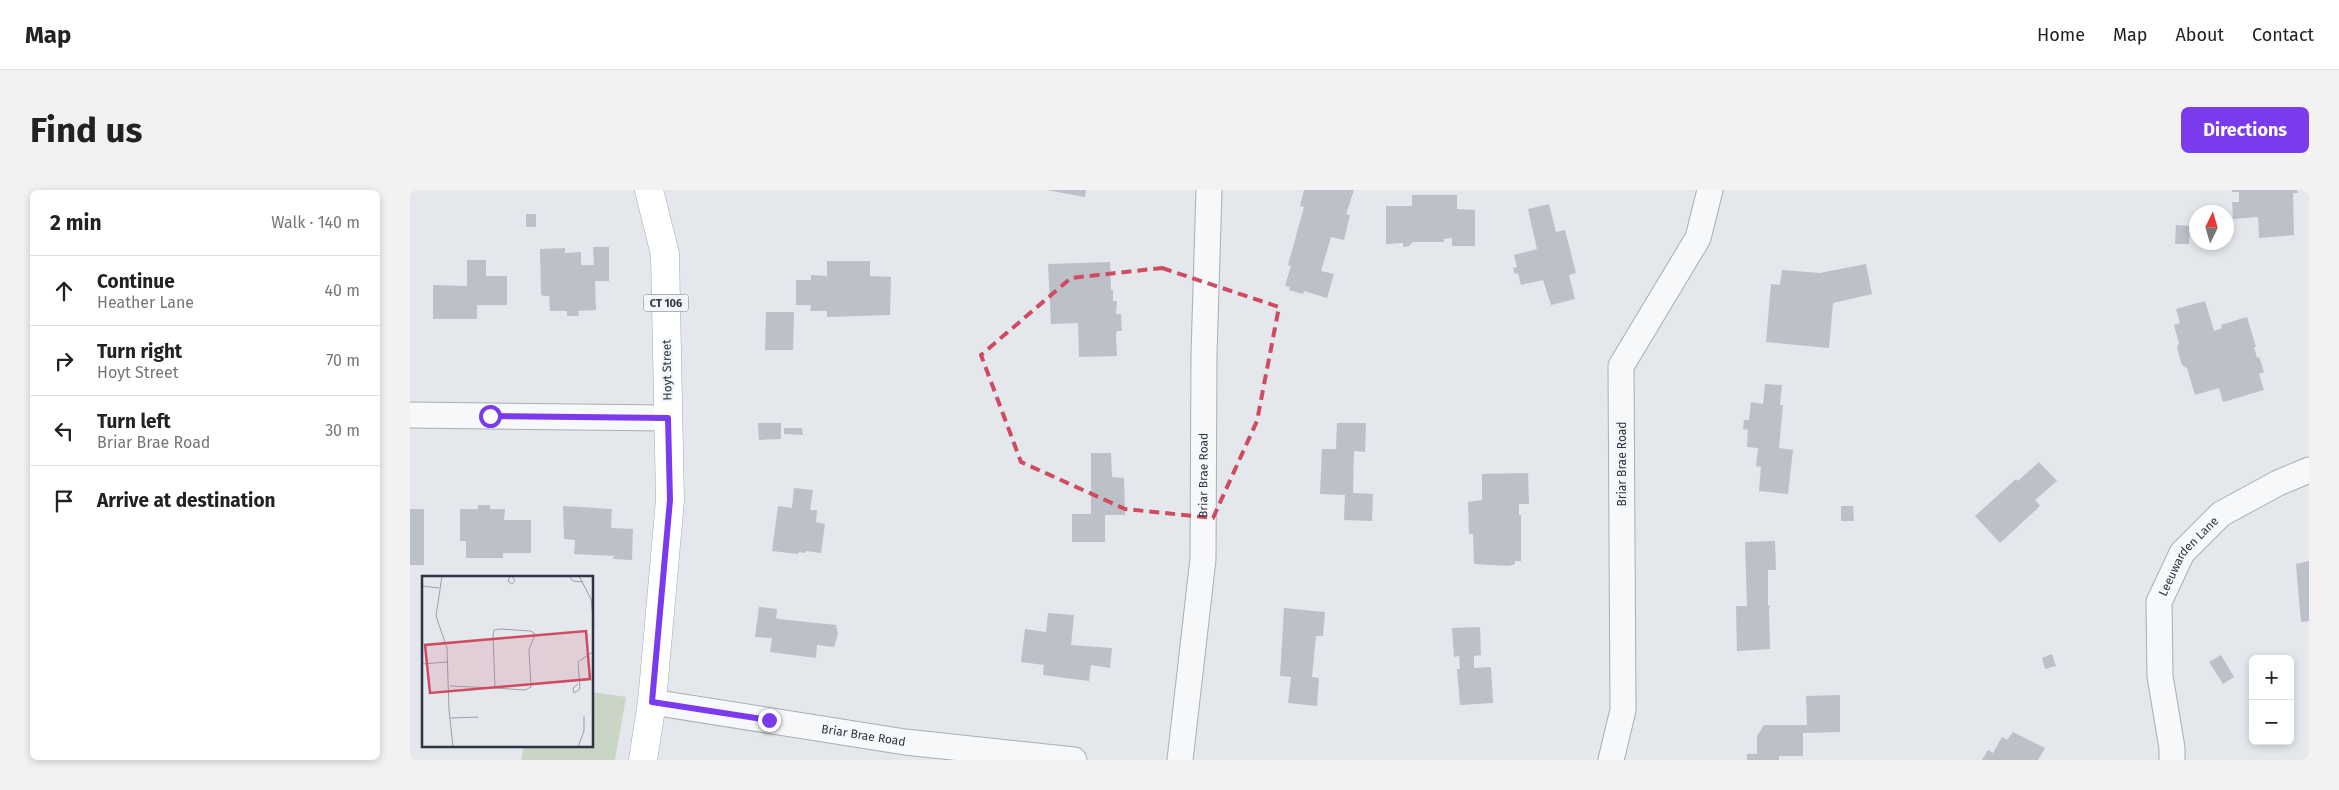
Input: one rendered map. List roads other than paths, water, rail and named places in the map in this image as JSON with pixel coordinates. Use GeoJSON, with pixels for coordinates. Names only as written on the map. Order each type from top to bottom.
{"type":"FeatureCollection","features":[{"type":"Feature","properties":{"kind":"main road","name":"Hoyt Street"},"geometry":{"type":"LineString","coordinates":[[643,760],[652,702],[670,500],[665,254],[649,190]]}},
{"type":"Feature","properties":{"kind":"street","name":"Briar Brae Road"},"geometry":{"type":"LineString","coordinates":[[1180,760],[1203,559],[1204,354],[1209,190]]}},
{"type":"Feature","properties":{"kind":"street","name":"Briar Brae Road"},"geometry":{"type":"LineString","coordinates":[[1612,760],[1623,710],[1621,366],[1698,238],[1710,190]]}},
{"type":"Feature","properties":{"kind":"street"},"geometry":{"type":"LineString","coordinates":[[410,416],[668,418]]}},
{"type":"Feature","properties":{"kind":"street","name":"Leeuwarden Lane"},"geometry":{"type":"LineString","coordinates":[[2172,760],[2172,748],[2160,676],[2159,602],[2182,553],[2221,514],[2278,483],[2309,470]]}},
{"type":"Feature","properties":{"kind":"street","name":"Briar Brae Road"},"geometry":{"type":"LineString","coordinates":[[652,702],[905,742],[1074,760]]}}]}
